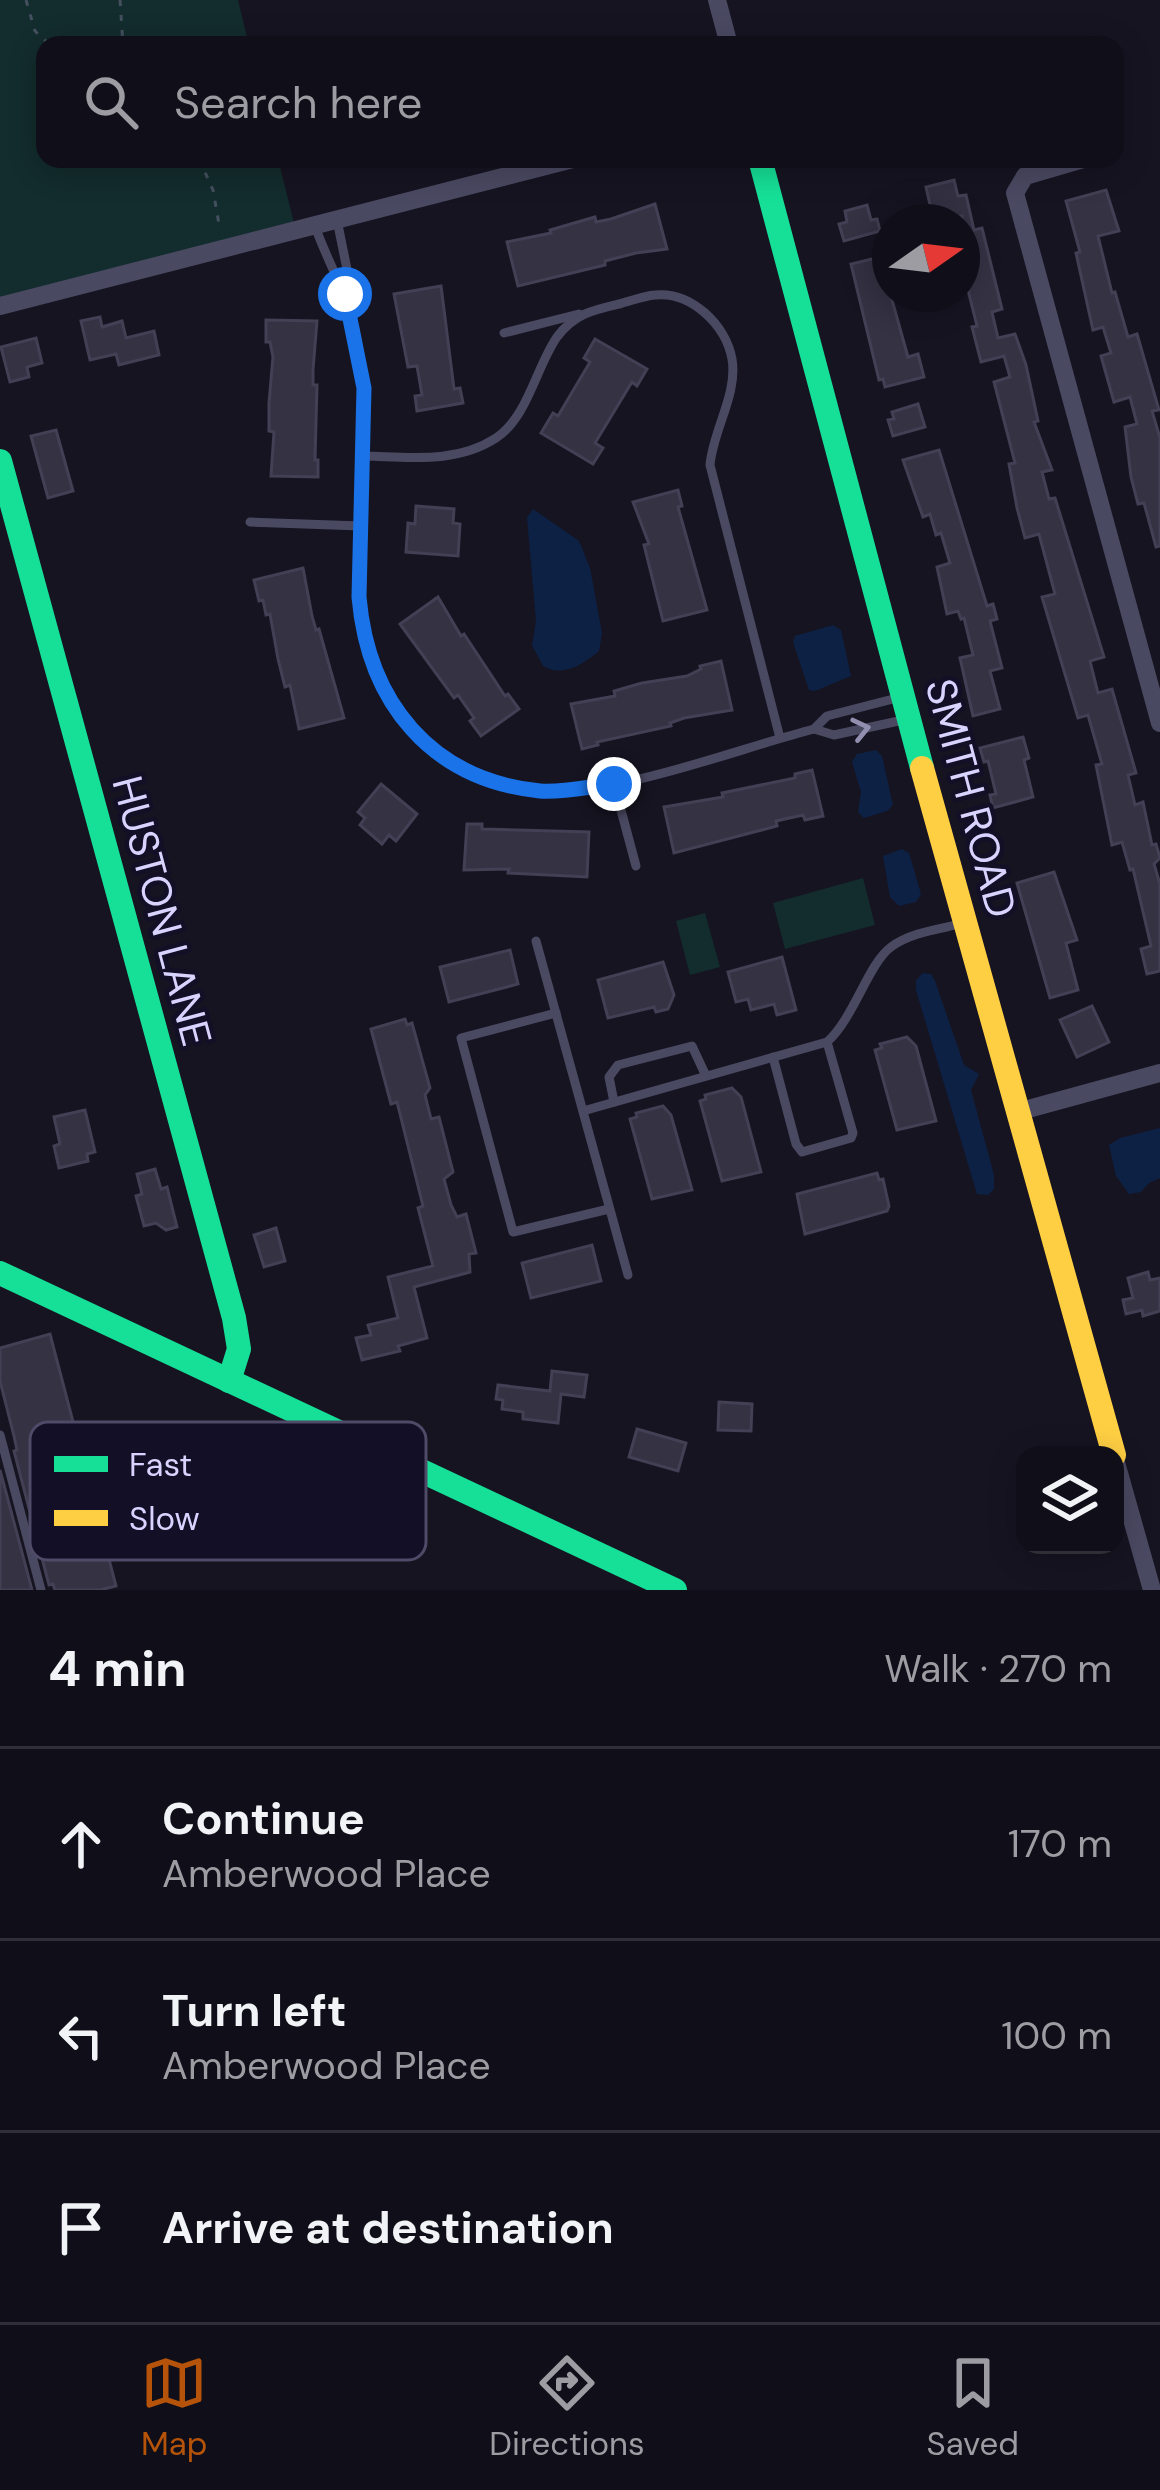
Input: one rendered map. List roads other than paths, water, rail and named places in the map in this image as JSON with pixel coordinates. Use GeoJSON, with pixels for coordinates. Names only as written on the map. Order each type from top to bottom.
{"type":"FeatureCollection","features":[{"type":"Feature","properties":{"kind":"street"},"geometry":{"type":"LineString","coordinates":[[717,0],[727,36]]}},
{"type":"Feature","properties":{"kind":"street"},"geometry":{"type":"LineString","coordinates":[[0,305],[539,168]]}},
{"type":"Feature","properties":{"kind":"street","name":"SMITH ROAD"},"geometry":{"type":"LineString","coordinates":[[762,168],[905,708],[1111,1446]]}},
{"type":"Feature","properties":{"kind":"street"},"geometry":{"type":"LineString","coordinates":[[1052,168],[1025,176],[1016,193],[1160,723]]}},
{"type":"Feature","properties":{"kind":"street","name":"HUSTON LANE"},"geometry":{"type":"LineString","coordinates":[[0,461],[235,1318],[238,1349],[229,1381]]}},
{"type":"Feature","properties":{"kind":"street"},"geometry":{"type":"LineString","coordinates":[[1017,1112],[1160,1073]]}},
{"type":"Feature","properties":{"kind":"street"},"geometry":{"type":"LineString","coordinates":[[0,1273],[316,1422]]}},
{"type":"Feature","properties":{"kind":"street"},"geometry":{"type":"LineString","coordinates":[[426,1473],[675,1590]]}},
{"type":"Feature","properties":{"kind":"street","name":"SMITH ROAD"},"geometry":{"type":"LineString","coordinates":[[1124,1492],[1152,1590]]}},
{"type":"Feature","properties":{"kind":"lane"},"geometry":{"type":"LineString","coordinates":[[337,220],[349,279],[345,294]]}},
{"type":"Feature","properties":{"kind":"lane"},"geometry":{"type":"LineString","coordinates":[[315,226],[333,276],[345,294],[364,388],[362,628],[371,662],[413,733],[459,769],[543,791],[614,784],[814,729],[827,716],[905,708]]}},
{"type":"Feature","properties":{"kind":"lane"},"geometry":{"type":"LineString","coordinates":[[504,333],[656,295],[690,302],[725,335],[733,383],[712,439],[710,465],[780,738]]}},
{"type":"Feature","properties":{"kind":"lane"},"geometry":{"type":"LineString","coordinates":[[364,456],[450,457],[502,435],[557,337],[579,314]]}},
{"type":"Feature","properties":{"kind":"lane"},"geometry":{"type":"LineString","coordinates":[[250,522],[361,526]]}},
{"type":"Feature","properties":{"kind":"lane"},"geometry":{"type":"LineString","coordinates":[[814,729],[834,735],[905,708]]}},
{"type":"Feature","properties":{"kind":"lane"},"geometry":{"type":"LineString","coordinates":[[614,784],[636,866]]}},
{"type":"Feature","properties":{"kind":"lane"},"geometry":{"type":"LineString","coordinates":[[583,1111],[827,1042],[842,1029],[887,949],[964,923]]}},
{"type":"Feature","properties":{"kind":"lane"},"geometry":{"type":"LineString","coordinates":[[536,941],[628,1275]]}},
{"type":"Feature","properties":{"kind":"lane"},"geometry":{"type":"LineString","coordinates":[[556,1013],[461,1038],[513,1232],[609,1209]]}},
{"type":"Feature","properties":{"kind":"lane"},"geometry":{"type":"LineString","coordinates":[[773,1058],[796,1144],[802,1152],[826,1147],[853,1133],[827,1042]]}},
{"type":"Feature","properties":{"kind":"lane"},"geometry":{"type":"LineString","coordinates":[[614,1102],[609,1077],[618,1065],[692,1046],[706,1076]]}},
{"type":"Feature","properties":{"kind":"lane"},"geometry":{"type":"LineString","coordinates":[[0,1435],[30,1548]]}},
{"type":"Feature","properties":{"kind":"lane"},"geometry":{"type":"LineString","coordinates":[[33,1560],[41,1590]]}},
{"type":"Feature","properties":{"kind":"water"},"geometry":{"type":"Polygon","coordinates":[[[533,509],[579,541],[590,568],[602,633],[599,651],[565,670],[543,666],[532,645],[536,621],[527,518],[533,509]]]}},
{"type":"Feature","properties":{"kind":"water"},"geometry":{"type":"Polygon","coordinates":[[[833,625],[841,630],[851,676],[809,690],[795,636],[833,625]]]}},
{"type":"Feature","properties":{"kind":"water"},"geometry":{"type":"Polygon","coordinates":[[[876,750],[882,756],[893,805],[864,818],[858,812],[861,792],[852,762],[857,754],[876,750]]]}},
{"type":"Feature","properties":{"kind":"water"},"geometry":{"type":"Polygon","coordinates":[[[902,849],[909,853],[921,894],[916,902],[899,906],[890,897],[883,856],[902,849]]]}},
{"type":"Feature","properties":{"kind":"water"},"geometry":{"type":"Polygon","coordinates":[[[923,973],[931,974],[935,981],[964,1065],[979,1074],[971,1090],[994,1175],[994,1189],[988,1195],[977,1194],[916,990],[916,980],[923,973]]]}},
{"type":"Feature","properties":{"kind":"water"},"geometry":{"type":"Polygon","coordinates":[[[1160,1128],[1160,1178],[1141,1192],[1129,1194],[1116,1176],[1109,1145],[1160,1128]]]}}]}
